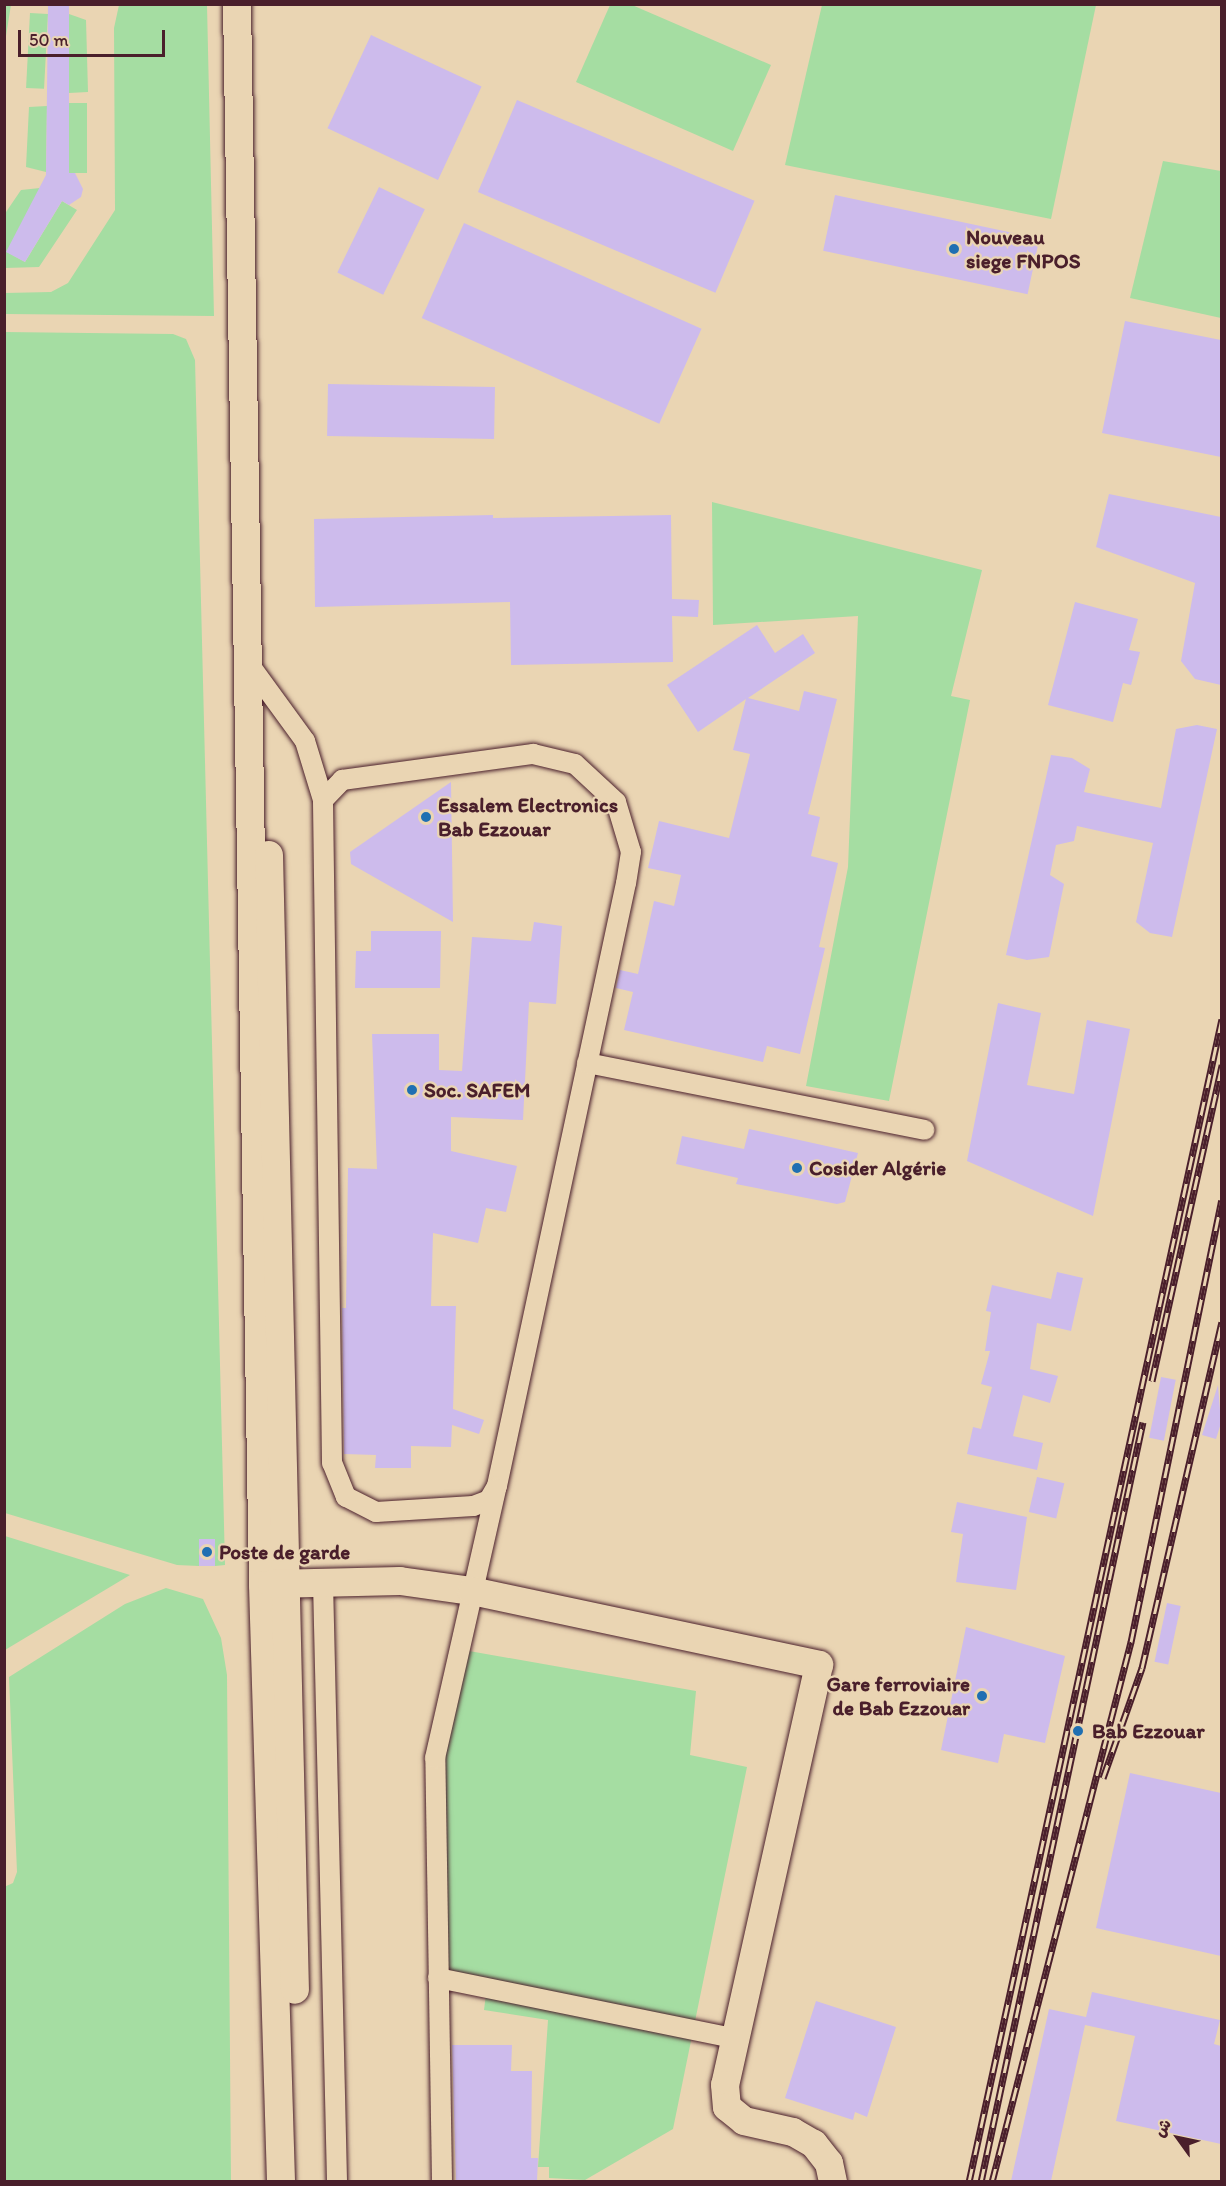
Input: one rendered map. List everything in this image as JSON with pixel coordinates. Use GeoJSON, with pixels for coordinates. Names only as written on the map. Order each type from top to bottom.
{"type":"FeatureCollection","features":[{"type":"Feature","properties":{"kind":"main road"},"geometry":{"type":"LineString","coordinates":[[237,4],[246,660],[297,2181]]}},
{"type":"Feature","properties":{"kind":"main road"},"geometry":{"type":"LineString","coordinates":[[253,4],[265,686],[281,2181]]}},
{"type":"Feature","properties":{"kind":"main road"},"geometry":{"type":"LineString","coordinates":[[276,1584],[400,1581],[471,1591],[819,1665],[725,2085],[728,2107],[744,2121],[793,2132],[814,2144],[829,2163],[833,2181]]}},
{"type":"Feature","properties":{"kind":"street"},"geometry":{"type":"LineString","coordinates":[[246,660],[305,741],[323,800],[336,1482],[346,1497],[376,1512],[473,1506],[489,1500],[497,1486]]}},
{"type":"Feature","properties":{"kind":"street"},"geometry":{"type":"LineString","coordinates":[[323,800],[342,780],[533,754],[575,764],[596,780],[616,802],[631,852],[497,1486],[471,1591],[435,1758],[442,2181]]}},
{"type":"Feature","properties":{"kind":"street"},"geometry":{"type":"LineString","coordinates":[[587,1063],[924,1130]]}},
{"type":"Feature","properties":{"kind":"street"},"geometry":{"type":"LineString","coordinates":[[323,1582],[337,2181]]}},
{"type":"Feature","properties":{"kind":"street"},"geometry":{"type":"LineString","coordinates":[[438,1978],[734,2038]]}},
{"type":"Feature","properties":{"kind":"green space"},"geometry":{"type":"Polygon","coordinates":[[[5,4],[11,5],[4,49],[4,10],[5,4]]]}},
{"type":"Feature","properties":{"kind":"green space"},"geometry":{"type":"Polygon","coordinates":[[[119,5],[207,5],[214,316],[5,314],[5,293],[51,292],[68,283],[115,210],[114,28],[119,5]]]}},
{"type":"Feature","properties":{"kind":"green space"},"geometry":{"type":"Polygon","coordinates":[[[610,5],[632,5],[771,65],[733,151],[576,82],[610,5]]]}},
{"type":"Feature","properties":{"kind":"green space"},"geometry":{"type":"Polygon","coordinates":[[[822,5],[1096,5],[1051,219],[785,165],[822,5]]]}},
{"type":"Feature","properties":{"kind":"green space"},"geometry":{"type":"Polygon","coordinates":[[[30,13],[48,14],[44,89],[26,88],[30,13]]]}},
{"type":"Feature","properties":{"kind":"green space"},"geometry":{"type":"Polygon","coordinates":[[[69,14],[86,20],[88,92],[69,93],[69,14]]]}},
{"type":"Feature","properties":{"kind":"green space"},"geometry":{"type":"Polygon","coordinates":[[[69,103],[87,103],[87,173],[69,173],[69,103]]]}},
{"type":"Feature","properties":{"kind":"green space"},"geometry":{"type":"Polygon","coordinates":[[[47,106],[46,172],[26,167],[29,107],[47,106]]]}},
{"type":"Feature","properties":{"kind":"green space"},"geometry":{"type":"Polygon","coordinates":[[[1163,161],[1221,171],[1221,318],[1130,298],[1163,161]]]}},
{"type":"Feature","properties":{"kind":"green space"},"geometry":{"type":"Polygon","coordinates":[[[40,188],[7,252],[25,262],[62,201],[77,210],[39,267],[5,268],[4,215],[21,190],[40,188]]]}},
{"type":"Feature","properties":{"kind":"green space"},"geometry":{"type":"Polygon","coordinates":[[[4,332],[173,334],[186,339],[195,360],[225,1565],[215,1566],[215,1539],[199,1539],[199,1566],[177,1565],[5,1513],[4,332]]]}},
{"type":"Feature","properties":{"kind":"green space"},"geometry":{"type":"Polygon","coordinates":[[[712,502],[982,570],[951,696],[970,700],[889,1101],[806,1086],[848,867],[858,616],[713,625],[712,502]]]}},
{"type":"Feature","properties":{"kind":"green space"},"geometry":{"type":"Polygon","coordinates":[[[5,1536],[130,1575],[5,1650],[5,1536]]]}},
{"type":"Feature","properties":{"kind":"green space"},"geometry":{"type":"Polygon","coordinates":[[[166,1588],[203,1599],[221,1638],[227,1675],[231,2181],[5,2181],[4,1887],[13,1883],[17,1872],[9,1677],[125,1604],[166,1588]]]}},
{"type":"Feature","properties":{"kind":"green space"},"geometry":{"type":"Polygon","coordinates":[[[469,1651],[696,1691],[690,1755],[747,1767],[673,2129],[585,2180],[549,2178],[549,2167],[538,2167],[548,2020],[484,2010],[488,1978],[447,1970],[443,1763],[469,1651]]]}},
{"type":"Feature","properties":{"kind":"building"},"geometry":{"type":"Polygon","coordinates":[[[48,4],[69,4],[69,173],[75,173],[83,189],[81,197],[69,205],[62,201],[25,262],[6,252],[46,175],[48,4]]]}},
{"type":"Feature","properties":{"kind":"building"},"geometry":{"type":"Polygon","coordinates":[[[371,35],[482,87],[438,180],[327,128],[371,35]]]}},
{"type":"Feature","properties":{"kind":"building"},"geometry":{"type":"Polygon","coordinates":[[[517,100],[754,201],[715,293],[478,192],[517,100]]]}},
{"type":"Feature","properties":{"kind":"building"},"geometry":{"type":"Polygon","coordinates":[[[379,187],[425,209],[383,295],[337,272],[379,187]]]}},
{"type":"Feature","properties":{"kind":"building","name":"Nouveau siege FNPOS"},"geometry":{"type":"Polygon","coordinates":[[[835,195],[1039,238],[1028,294],[823,251],[835,195]]]}},
{"type":"Feature","properties":{"kind":"building"},"geometry":{"type":"Polygon","coordinates":[[[464,223],[702,329],[659,424],[422,318],[464,223]]]}},
{"type":"Feature","properties":{"kind":"building"},"geometry":{"type":"Polygon","coordinates":[[[1125,321],[1221,340],[1221,457],[1102,433],[1125,321]]]}},
{"type":"Feature","properties":{"kind":"building"},"geometry":{"type":"Polygon","coordinates":[[[328,384],[495,387],[494,439],[327,436],[328,384]]]}},
{"type":"Feature","properties":{"kind":"building"},"geometry":{"type":"Polygon","coordinates":[[[1109,494],[1221,517],[1221,685],[1195,679],[1181,661],[1195,583],[1096,547],[1109,494]]]}},
{"type":"Feature","properties":{"kind":"building"},"geometry":{"type":"Polygon","coordinates":[[[493,515],[493,518],[671,515],[672,599],[699,600],[698,617],[672,616],[673,662],[511,665],[510,602],[315,607],[314,519],[493,515]]]}},
{"type":"Feature","properties":{"kind":"building"},"geometry":{"type":"Polygon","coordinates":[[[1075,602],[1138,619],[1129,650],[1140,652],[1131,685],[1123,683],[1113,722],[1048,705],[1075,602]]]}},
{"type":"Feature","properties":{"kind":"building"},"geometry":{"type":"Polygon","coordinates":[[[757,625],[775,653],[803,634],[815,653],[748,698],[799,711],[804,691],[837,699],[808,814],[820,817],[811,856],[838,863],[819,947],[825,948],[800,1054],[767,1046],[763,1062],[624,1030],[633,992],[616,988],[620,970],[638,974],[654,901],[674,906],[681,875],[648,868],[659,821],[729,838],[750,754],[733,750],[746,699],[698,732],[667,685],[757,625]]]}},
{"type":"Feature","properties":{"kind":"building"},"geometry":{"type":"Polygon","coordinates":[[[1197,725],[1217,729],[1172,937],[1150,933],[1136,922],[1153,843],[1077,826],[1074,841],[1056,845],[1050,875],[1064,884],[1049,957],[1027,960],[1006,955],[1051,755],[1072,758],[1090,769],[1084,792],[1161,808],[1176,729],[1197,725]]]}},
{"type":"Feature","properties":{"kind":"building","name":"Essalem Electronics Bab Ezzouar"},"geometry":{"type":"Polygon","coordinates":[[[451,782],[453,922],[351,864],[350,852],[451,782]]]}},
{"type":"Feature","properties":{"kind":"building"},"geometry":{"type":"Polygon","coordinates":[[[534,922],[562,926],[556,1004],[529,1002],[523,1120],[451,1117],[451,1151],[517,1166],[506,1212],[486,1208],[478,1243],[433,1233],[431,1306],[456,1306],[453,1409],[484,1420],[479,1434],[452,1425],[451,1447],[411,1446],[411,1468],[375,1468],[376,1455],[344,1454],[342,1308],[346,1308],[348,1168],[377,1169],[372,1034],[439,1034],[439,1070],[462,1071],[472,937],[531,941],[534,922]]]}},
{"type":"Feature","properties":{"kind":"building"},"geometry":{"type":"Polygon","coordinates":[[[371,931],[441,931],[440,988],[355,988],[356,951],[371,951],[371,931]]]}},
{"type":"Feature","properties":{"kind":"building"},"geometry":{"type":"Polygon","coordinates":[[[998,1003],[1041,1013],[1027,1085],[1074,1094],[1087,1020],[1130,1029],[1093,1216],[967,1161],[998,1003]]]}},
{"type":"Feature","properties":{"kind":"building","name":"Cosider Algérie"},"geometry":{"type":"Polygon","coordinates":[[[749,1129],[858,1153],[845,1202],[837,1204],[736,1184],[738,1178],[676,1164],[682,1136],[744,1149],[749,1129]]]}},
{"type":"Feature","properties":{"kind":"building"},"geometry":{"type":"Polygon","coordinates":[[[1057,1272],[1083,1278],[1071,1331],[1037,1323],[1030,1369],[1058,1376],[1050,1403],[1023,1395],[1013,1436],[1043,1443],[1037,1470],[967,1454],[973,1427],[981,1429],[992,1387],[981,1384],[990,1351],[985,1351],[991,1312],[986,1311],[992,1285],[1051,1299],[1057,1272]]]}},
{"type":"Feature","properties":{"kind":"building"},"geometry":{"type":"Polygon","coordinates":[[[1161,1377],[1176,1380],[1164,1441],[1149,1438],[1161,1377]]]}},
{"type":"Feature","properties":{"kind":"building"},"geometry":{"type":"Polygon","coordinates":[[[1218,1385],[1221,1423],[1216,1439],[1202,1435],[1218,1385]]]}},
{"type":"Feature","properties":{"kind":"building"},"geometry":{"type":"Polygon","coordinates":[[[1037,1477],[1064,1483],[1056,1518],[1029,1512],[1037,1477]]]}},
{"type":"Feature","properties":{"kind":"building"},"geometry":{"type":"Polygon","coordinates":[[[957,1502],[1027,1517],[1016,1590],[956,1582],[963,1534],[951,1532],[957,1502]]]}},
{"type":"Feature","properties":{"kind":"building","name":"Poste de garde"},"geometry":{"type":"Polygon","coordinates":[[[199,1539],[215,1539],[215,1566],[199,1566],[199,1539]]]}},
{"type":"Feature","properties":{"kind":"building"},"geometry":{"type":"Polygon","coordinates":[[[1167,1603],[1181,1606],[1168,1665],[1155,1662],[1167,1603]]]}},
{"type":"Feature","properties":{"kind":"building","name":"Gare ferroviaire de Bab Ezzouar"},"geometry":{"type":"Polygon","coordinates":[[[966,1627],[1065,1656],[1045,1743],[1004,1734],[998,1763],[941,1750],[966,1627]]]}},
{"type":"Feature","properties":{"kind":"building"},"geometry":{"type":"Polygon","coordinates":[[[1130,1773],[1221,1793],[1221,1956],[1096,1928],[1130,1773]]]}},
{"type":"Feature","properties":{"kind":"building"},"geometry":{"type":"Polygon","coordinates":[[[1092,1992],[1220,2020],[1214,2044],[1221,2046],[1221,2144],[1116,2121],[1135,2036],[1085,2025],[1051,2181],[1011,2181],[1049,2009],[1086,2017],[1092,1992]]]}},
{"type":"Feature","properties":{"kind":"building"},"geometry":{"type":"Polygon","coordinates":[[[816,2001],[896,2027],[867,2117],[855,2112],[853,2120],[785,2098],[816,2001]]]}},
{"type":"Feature","properties":{"kind":"building"},"geometry":{"type":"Polygon","coordinates":[[[452,2045],[512,2045],[511,2071],[532,2071],[531,2158],[538,2158],[537,2181],[456,2181],[452,2045]]]}},
{"type":"Feature","properties":{"kind":"railway"},"geometry":{"type":"LineString","coordinates":[[969,2182],[1222,1019]]}},
{"type":"Feature","properties":{"kind":"railway"},"geometry":{"type":"LineString","coordinates":[[1152,1381],[1222,1065]]}},
{"type":"Feature","properties":{"kind":"railway"},"geometry":{"type":"LineString","coordinates":[[992,2182],[1131,1642],[1222,1200]]}},
{"type":"Feature","properties":{"kind":"railway"},"geometry":{"type":"LineString","coordinates":[[1103,1778],[1142,1668],[1222,1322]]}},
{"type":"Feature","properties":{"kind":"railway"},"geometry":{"type":"LineString","coordinates":[[981,2182],[1143,1422]]}},
{"type":"Feature","properties":{"kind":"place","name":"Nouveau siege FNPOS"},"geometry":{"type":"Point","coordinates":[954,249]}},
{"type":"Feature","properties":{"kind":"place","name":"Essalem Electronics Bab Ezzouar"},"geometry":{"type":"Point","coordinates":[426,817]}},
{"type":"Feature","properties":{"kind":"place","name":"Soc. SAFEM"},"geometry":{"type":"Point","coordinates":[412,1090]}},
{"type":"Feature","properties":{"kind":"place","name":"Cosider Algérie"},"geometry":{"type":"Point","coordinates":[797,1168]}},
{"type":"Feature","properties":{"kind":"place","name":"Poste de garde"},"geometry":{"type":"Point","coordinates":[207,1552]}},
{"type":"Feature","properties":{"kind":"place","name":"Gare ferroviaire de Bab Ezzouar"},"geometry":{"type":"Point","coordinates":[982,1696]}},
{"type":"Feature","properties":{"kind":"place","name":"Bab Ezzouar"},"geometry":{"type":"Point","coordinates":[1078,1731]}}]}
